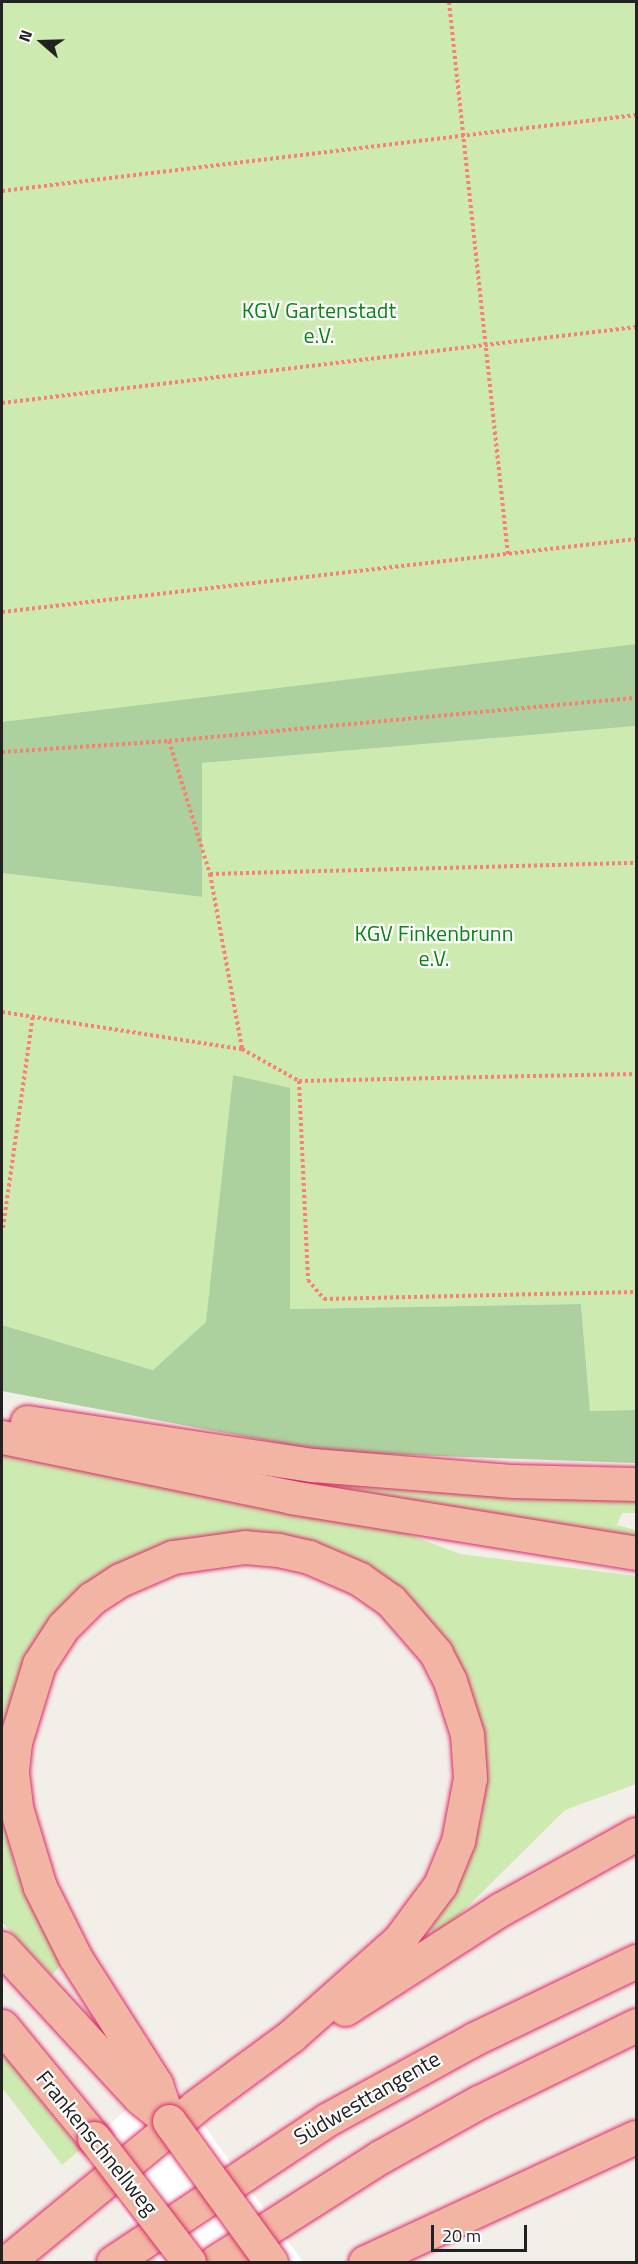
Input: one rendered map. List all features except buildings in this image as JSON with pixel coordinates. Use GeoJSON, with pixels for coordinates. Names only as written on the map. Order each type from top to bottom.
{"type":"FeatureCollection","features":[{"type":"Feature","properties":{"kind":"highway"},"geometry":{"type":"LineString","coordinates":[[2,1416],[180,1447],[313,1465],[513,1481],[636,1484]]}},
{"type":"Feature","properties":{"kind":"highway"},"geometry":{"type":"LineString","coordinates":[[2,1437],[301,1499],[636,1553]]}},
{"type":"Feature","properties":{"kind":"highway"},"geometry":{"type":"LineString","coordinates":[[7,2262],[196,2106],[291,2036],[399,1940],[440,1885],[466,1812],[470,1778],[467,1734],[453,1689],[436,1653],[391,1601],[360,1580],[309,1557],[278,1550],[245,1547],[173,1557],[120,1580],[92,1598],[63,1627],[39,1664],[21,1712],[12,1773],[28,1855],[50,1911],[148,2091],[169,2121],[271,2262]]}},
{"type":"Feature","properties":{"kind":"highway"},"geometry":{"type":"LineString","coordinates":[[291,2036],[354,2004],[501,1909],[636,1834]]}},
{"type":"Feature","properties":{"kind":"highway"},"geometry":{"type":"LineString","coordinates":[[2,1948],[148,2091]]}},
{"type":"Feature","properties":{"kind":"highway","name":"Südwesttangente"},"geometry":{"type":"LineString","coordinates":[[113,2262],[266,2158],[338,2114],[474,2039],[636,1961]]}},
{"type":"Feature","properties":{"kind":"highway"},"geometry":{"type":"LineString","coordinates":[[215,2262],[380,2157],[479,2102],[636,2025]]}},
{"type":"Feature","properties":{"kind":"highway","name":"Frankenschnellweg"},"geometry":{"type":"LineString","coordinates":[[2,2026],[94,2138],[189,2262]]}},
{"type":"Feature","properties":{"kind":"highway"},"geometry":{"type":"LineString","coordinates":[[365,2262],[622,2148],[636,2137]]}},
{"type":"Feature","properties":{"kind":"path"},"geometry":{"type":"LineString","coordinates":[[449,2],[507,555]]}},
{"type":"Feature","properties":{"kind":"path"},"geometry":{"type":"LineString","coordinates":[[2,191],[636,115]]}},
{"type":"Feature","properties":{"kind":"path"},"geometry":{"type":"LineString","coordinates":[[2,403],[636,327]]}},
{"type":"Feature","properties":{"kind":"path"},"geometry":{"type":"LineString","coordinates":[[2,612],[507,555],[636,538]]}},
{"type":"Feature","properties":{"kind":"path"},"geometry":{"type":"LineString","coordinates":[[2,752],[169,741],[636,698]]}},
{"type":"Feature","properties":{"kind":"path"},"geometry":{"type":"LineString","coordinates":[[169,741],[210,874],[242,1049]]}},
{"type":"Feature","properties":{"kind":"path"},"geometry":{"type":"LineString","coordinates":[[210,874],[636,863]]}},
{"type":"Feature","properties":{"kind":"path"},"geometry":{"type":"LineString","coordinates":[[2,1012],[242,1049],[299,1081],[636,1074]]}},
{"type":"Feature","properties":{"kind":"path"},"geometry":{"type":"LineString","coordinates":[[3,1228],[33,1016]]}},
{"type":"Feature","properties":{"kind":"path"},"geometry":{"type":"LineString","coordinates":[[299,1081],[308,1280],[324,1299],[636,1292]]}},
{"type":"Feature","properties":{"kind":"green space","name":"KGV Gartenstadt e.V."},"geometry":{"type":"Polygon","coordinates":[[[2,2],[636,2],[636,722],[2,722],[2,2]]]}},
{"type":"Feature","properties":{"kind":"green space"},"geometry":{"type":"Polygon","coordinates":[[[636,644],[636,726],[202,763],[202,897],[2,873],[2,722],[636,644]]]}},
{"type":"Feature","properties":{"kind":"green space","name":"KGV Finkenbrunn e.V."},"geometry":{"type":"Polygon","coordinates":[[[636,726],[636,1410],[590,1411],[581,1304],[290,1309],[290,1089],[233,1075],[207,1322],[153,1370],[2,1325],[2,873],[202,897],[202,763],[636,726]]]}},
{"type":"Feature","properties":{"kind":"green space"},"geometry":{"type":"Polygon","coordinates":[[[233,1075],[290,1088],[290,1309],[581,1304],[590,1411],[636,1410],[636,1463],[327,1452],[2,1391],[2,1325],[153,1370],[206,1322],[233,1075]]]}},
{"type":"Feature","properties":{"kind":"green space"},"geometry":{"type":"Polygon","coordinates":[[[2,1449],[388,1527],[460,1554],[636,1576],[636,1784],[565,1810],[437,1937],[430,1929],[456,1890],[471,1852],[482,1815],[485,1777],[426,1617],[220,1536],[39,1639],[19,1672],[2,1735],[2,1449]]]}},
{"type":"Feature","properties":{"kind":"green space"},"geometry":{"type":"Polygon","coordinates":[[[297,1478],[636,1497],[636,1513],[622,1513],[617,1525],[636,1530],[636,1541],[294,1487],[297,1478]]]}},
{"type":"Feature","properties":{"kind":"green space"},"geometry":{"type":"Polygon","coordinates":[[[2,1811],[15,1869],[63,1962],[52,1975],[2,1922],[2,1811]]]}},
{"type":"Feature","properties":{"kind":"green space"},"geometry":{"type":"Polygon","coordinates":[[[2,2053],[80,2150],[62,2165],[2,2088],[2,2053]]]}},
{"type":"Feature","properties":{"kind":"pier"},"geometry":{"type":"Polygon","coordinates":[[[169,2073],[303,2262],[158,2262],[80,2150],[169,2073]]]}}]}
